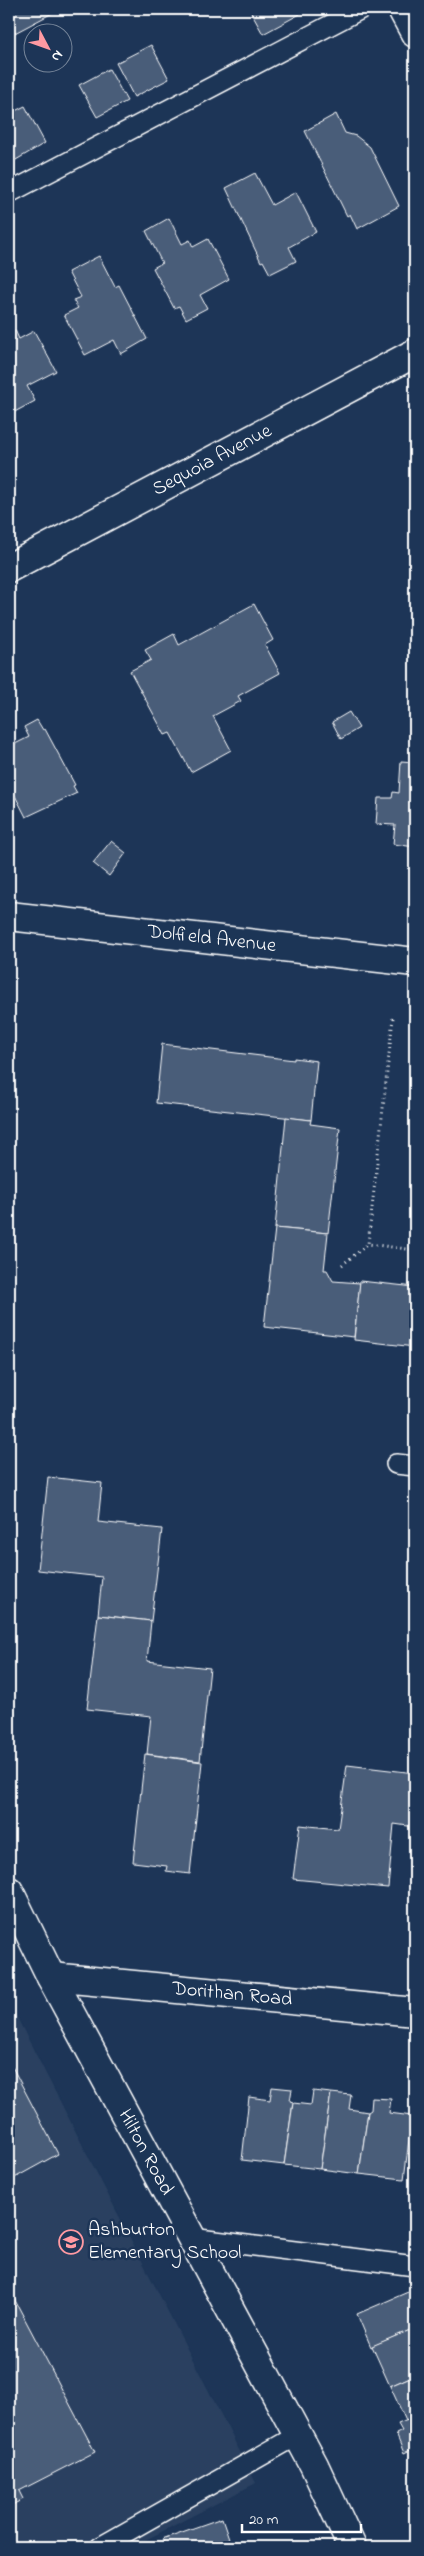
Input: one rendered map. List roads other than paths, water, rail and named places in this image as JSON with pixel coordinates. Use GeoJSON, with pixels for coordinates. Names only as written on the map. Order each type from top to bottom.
{"type":"FeatureCollection","features":[{"type":"Feature","properties":{"kind":"main road"},"geometry":{"type":"LineString","coordinates":[[402,9],[415,33]]}},
{"type":"Feature","properties":{"kind":"main road","name":"Sequoia Avenue"},"geometry":{"type":"LineString","coordinates":[[9,568],[415,354]]}},
{"type":"Feature","properties":{"kind":"main road","name":"Dolfield Avenue"},"geometry":{"type":"LineString","coordinates":[[9,916],[415,962]]}},
{"type":"Feature","properties":{"kind":"main road","name":"Hilton Road"},"geometry":{"type":"LineString","coordinates":[[9,1891],[51,1977],[298,2435],[352,2547]]}},
{"type":"Feature","properties":{"kind":"main road","name":"Dorithan Road"},"geometry":{"type":"LineString","coordinates":[[51,1977],[415,2012]]}},
{"type":"Feature","properties":{"kind":"lane"},"geometry":{"type":"LineString","coordinates":[[9,193],[361,9]]}},
{"type":"Feature","properties":{"kind":"lane"},"geometry":{"type":"LineString","coordinates":[[396,1464],[415,1466]]}},
{"type":"Feature","properties":{"kind":"lane"},"geometry":{"type":"LineString","coordinates":[[191,2238],[415,2266]]}},
{"type":"Feature","properties":{"kind":"lane"},"geometry":{"type":"LineString","coordinates":[[100,2547],[298,2435]]}},
{"type":"Feature","properties":{"kind":"place","name":"Ashburton Elementary School"},"geometry":{"type":"Point","coordinates":[71,2242]}}]}
